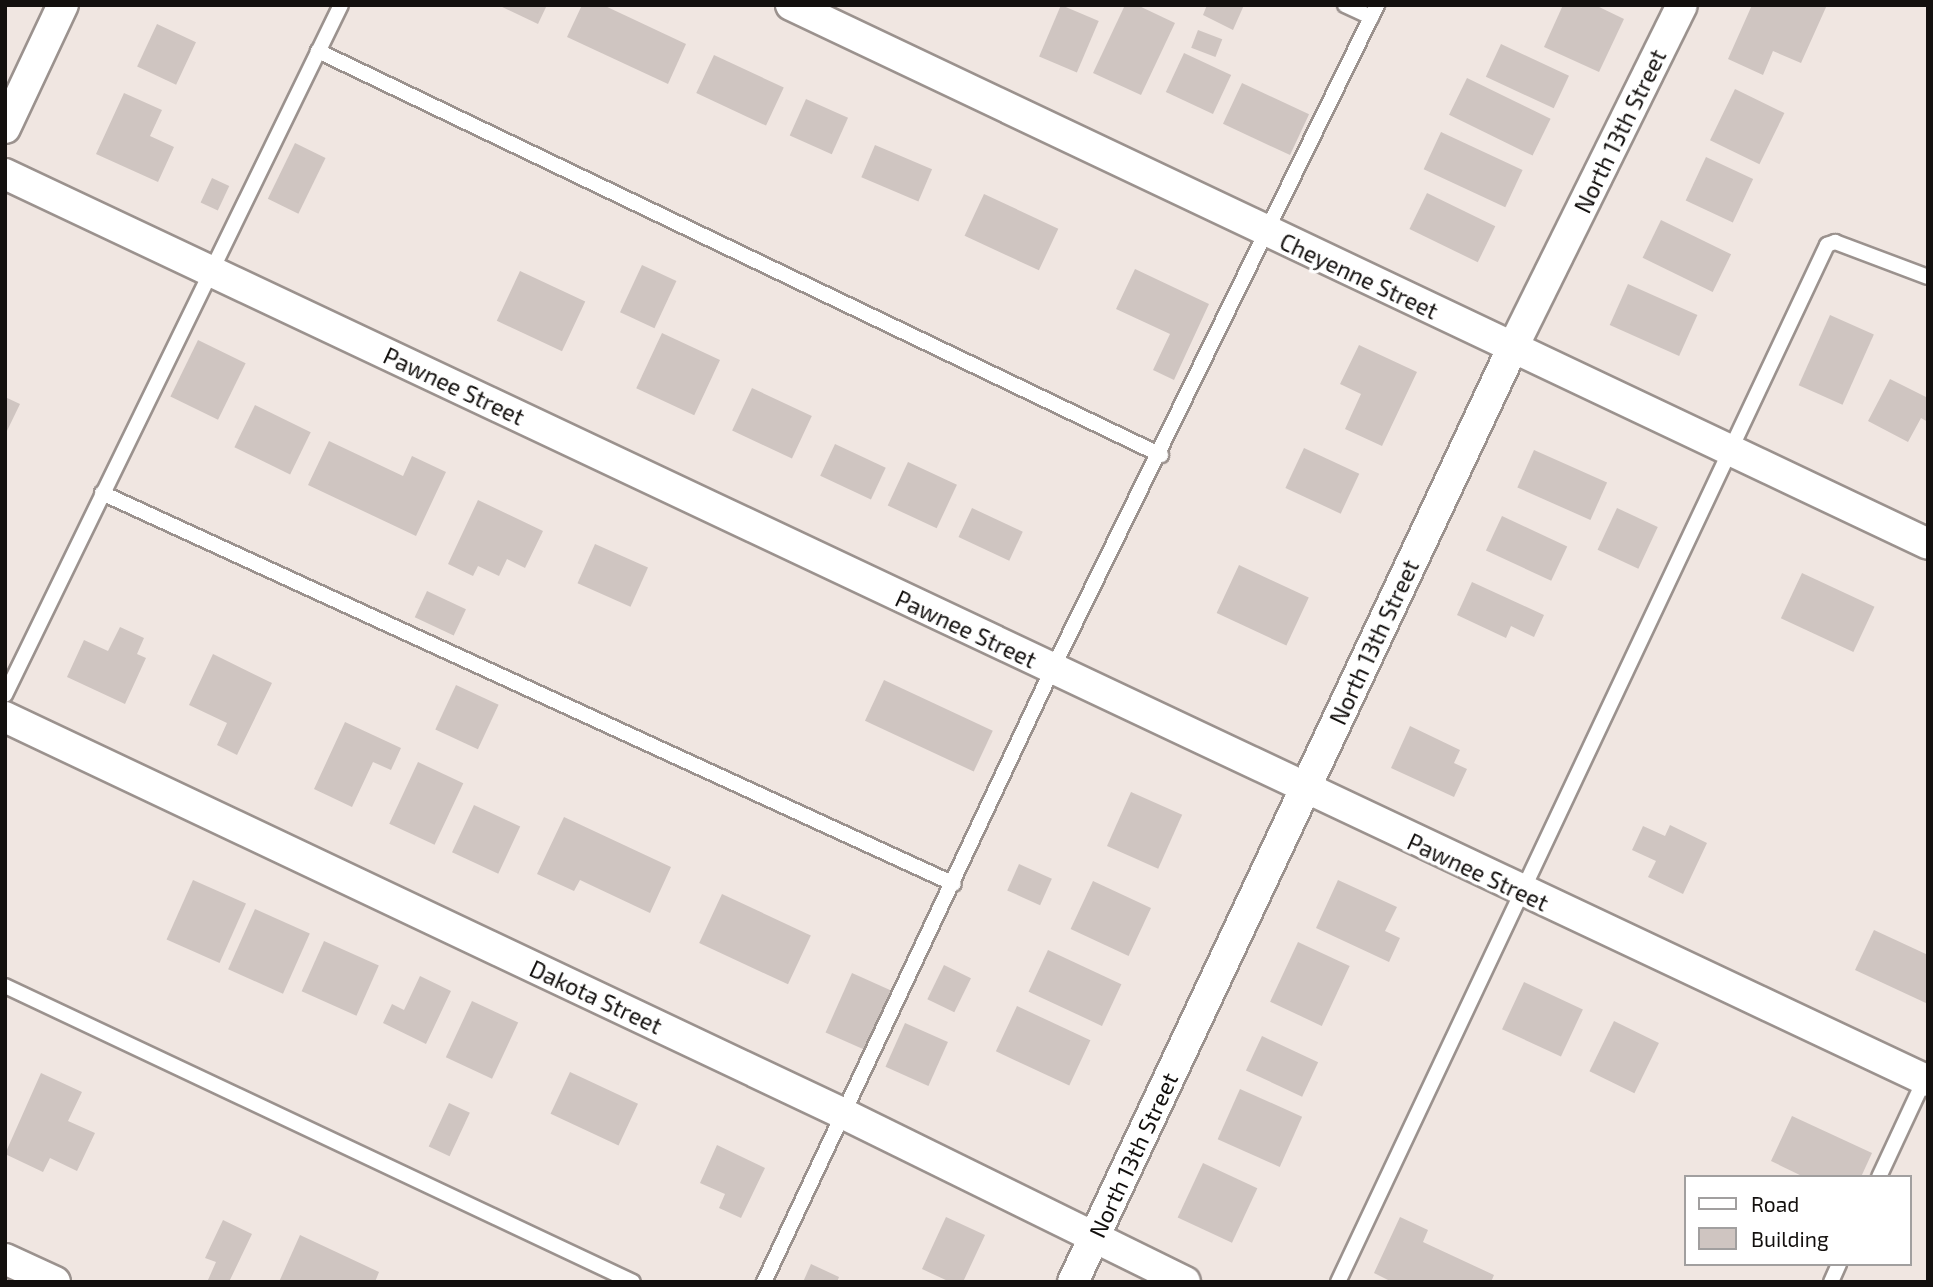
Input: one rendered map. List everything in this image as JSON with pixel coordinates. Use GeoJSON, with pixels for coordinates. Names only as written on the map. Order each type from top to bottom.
{"type":"FeatureCollection","features":[{"type":"Feature","properties":{"kind":"street"},"geometry":{"type":"LineString","coordinates":[[5,128],[63,5]]}},
{"type":"Feature","properties":{"kind":"street","name":"Cheyenne Street"},"geometry":{"type":"LineString","coordinates":[[792,5],[1928,544]]}},
{"type":"Feature","properties":{"kind":"street","name":"North 13th Street"},"geometry":{"type":"LineString","coordinates":[[1073,1282],[1513,347],[1682,5]]}},
{"type":"Feature","properties":{"kind":"street","name":"Pawnee Street"},"geometry":{"type":"LineString","coordinates":[[5,174],[1520,892],[1927,1078]]}},
{"type":"Feature","properties":{"kind":"street","name":"Dakota Street"},"geometry":{"type":"LineString","coordinates":[[5,717],[844,1114],[1185,1282]]}},
{"type":"Feature","properties":{"kind":"street"},"geometry":{"type":"LineString","coordinates":[[5,1259],[55,1282]]}},
{"type":"Feature","properties":{"kind":"lane"},"geometry":{"type":"LineString","coordinates":[[5,695],[209,269],[341,5]]}},
{"type":"Feature","properties":{"kind":"lane"},"geometry":{"type":"LineString","coordinates":[[764,1282],[954,884],[1052,670],[1161,455],[1374,11],[1345,5]]}},
{"type":"Feature","properties":{"kind":"lane"},"geometry":{"type":"LineString","coordinates":[[318,51],[1161,455]]}},
{"type":"Feature","properties":{"kind":"lane"},"geometry":{"type":"LineString","coordinates":[[1338,1282],[1827,245],[1835,242],[1928,277]]}},
{"type":"Feature","properties":{"kind":"lane"},"geometry":{"type":"LineString","coordinates":[[102,493],[954,884]]}},
{"type":"Feature","properties":{"kind":"lane"},"geometry":{"type":"LineString","coordinates":[[5,986],[633,1282]]}},
{"type":"Feature","properties":{"kind":"lane"},"geometry":{"type":"LineString","coordinates":[[1880,1175],[1927,1078]]}},
{"type":"Feature","properties":{"kind":"lane"},"geometry":{"type":"LineString","coordinates":[[1831,1282],[1838,1266]]}},
{"type":"Feature","properties":{"kind":"building"},"geometry":{"type":"Polygon","coordinates":[[[498,5],[547,5],[538,24],[498,5]]]}},
{"type":"Feature","properties":{"kind":"building"},"geometry":{"type":"Polygon","coordinates":[[[582,5],[603,5],[686,44],[668,84],[567,37],[582,5]]]}},
{"type":"Feature","properties":{"kind":"building"},"geometry":{"type":"Polygon","coordinates":[[[1061,5],[1099,21],[1077,73],[1039,57],[1061,5]]]}},
{"type":"Feature","properties":{"kind":"building"},"geometry":{"type":"Polygon","coordinates":[[[1125,5],[1137,5],[1175,23],[1141,95],[1093,73],[1125,5]]]}},
{"type":"Feature","properties":{"kind":"building"},"geometry":{"type":"Polygon","coordinates":[[[1207,5],[1244,5],[1233,30],[1203,15],[1207,5]]]}},
{"type":"Feature","properties":{"kind":"building"},"geometry":{"type":"Polygon","coordinates":[[[1563,5],[1595,5],[1624,19],[1599,72],[1544,47],[1563,5]]]}},
{"type":"Feature","properties":{"kind":"building"},"geometry":{"type":"Polygon","coordinates":[[[1752,5],[1827,5],[1801,63],[1773,51],[1763,75],[1728,59],[1752,5]]]}},
{"type":"Feature","properties":{"kind":"building"},"geometry":{"type":"Polygon","coordinates":[[[157,24],[196,42],[176,85],[137,67],[157,24]]]}},
{"type":"Feature","properties":{"kind":"building"},"geometry":{"type":"Polygon","coordinates":[[[1198,30],[1222,39],[1215,57],[1191,48],[1198,30]]]}},
{"type":"Feature","properties":{"kind":"building"},"geometry":{"type":"Polygon","coordinates":[[[1501,44],[1569,76],[1554,108],[1486,77],[1501,44]]]}},
{"type":"Feature","properties":{"kind":"building"},"geometry":{"type":"Polygon","coordinates":[[[1184,53],[1231,75],[1213,114],[1166,92],[1184,53]]]}},
{"type":"Feature","properties":{"kind":"building"},"geometry":{"type":"Polygon","coordinates":[[[714,55],[784,88],[766,126],[696,93],[714,55]]]}},
{"type":"Feature","properties":{"kind":"building"},"geometry":{"type":"Polygon","coordinates":[[[1467,78],[1551,119],[1533,156],[1449,115],[1467,78]]]}},
{"type":"Feature","properties":{"kind":"building"},"geometry":{"type":"Polygon","coordinates":[[[1242,83],[1309,114],[1290,155],[1223,124],[1242,83]]]}},
{"type":"Feature","properties":{"kind":"building"},"geometry":{"type":"Polygon","coordinates":[[[1735,89],[1784,113],[1759,164],[1710,140],[1735,89]]]}},
{"type":"Feature","properties":{"kind":"building"},"geometry":{"type":"Polygon","coordinates":[[[124,93],[162,110],[150,136],[174,147],[158,182],[96,154],[124,93]]]}},
{"type":"Feature","properties":{"kind":"building"},"geometry":{"type":"Polygon","coordinates":[[[806,99],[848,118],[832,154],[790,136],[806,99]]]}},
{"type":"Feature","properties":{"kind":"building"},"geometry":{"type":"Polygon","coordinates":[[[1441,132],[1523,170],[1505,207],[1424,169],[1441,132]]]}},
{"type":"Feature","properties":{"kind":"building"},"geometry":{"type":"Polygon","coordinates":[[[295,143],[326,158],[298,214],[268,199],[295,143]]]}},
{"type":"Feature","properties":{"kind":"building"},"geometry":{"type":"Polygon","coordinates":[[[875,145],[932,169],[918,201],[861,177],[875,145]]]}},
{"type":"Feature","properties":{"kind":"building"},"geometry":{"type":"Polygon","coordinates":[[[1706,157],[1753,179],[1733,222],[1686,201],[1706,157]]]}},
{"type":"Feature","properties":{"kind":"building"},"geometry":{"type":"Polygon","coordinates":[[[212,178],[229,186],[218,211],[201,202],[212,178]]]}},
{"type":"Feature","properties":{"kind":"building"},"geometry":{"type":"Polygon","coordinates":[[[1427,193],[1495,226],[1478,262],[1409,229],[1427,193]]]}},
{"type":"Feature","properties":{"kind":"building"},"geometry":{"type":"Polygon","coordinates":[[[984,194],[1058,229],[1039,270],[965,236],[984,194]]]}},
{"type":"Feature","properties":{"kind":"building"},"geometry":{"type":"Polygon","coordinates":[[[1661,220],[1731,254],[1713,292],[1643,258],[1661,220]]]}},
{"type":"Feature","properties":{"kind":"building"},"geometry":{"type":"Polygon","coordinates":[[[642,265],[676,281],[654,328],[620,312],[642,265]]]}},
{"type":"Feature","properties":{"kind":"building"},"geometry":{"type":"Polygon","coordinates":[[[1135,269],[1209,304],[1174,380],[1153,370],[1170,334],[1116,309],[1135,269]]]}},
{"type":"Feature","properties":{"kind":"building"},"geometry":{"type":"Polygon","coordinates":[[[520,271],[585,301],[562,351],[497,321],[520,271]]]}},
{"type":"Feature","properties":{"kind":"building"},"geometry":{"type":"Polygon","coordinates":[[[1628,284],[1697,315],[1679,356],[1610,325],[1628,284]]]}},
{"type":"Feature","properties":{"kind":"building"},"geometry":{"type":"Polygon","coordinates":[[[1830,315],[1874,335],[1843,405],[1799,385],[1830,315]]]}},
{"type":"Feature","properties":{"kind":"building"},"geometry":{"type":"Polygon","coordinates":[[[662,333],[720,360],[694,415],[636,388],[662,333]]]}},
{"type":"Feature","properties":{"kind":"building"},"geometry":{"type":"Polygon","coordinates":[[[198,340],[246,363],[218,420],[170,397],[198,340]]]}},
{"type":"Feature","properties":{"kind":"building"},"geometry":{"type":"Polygon","coordinates":[[[1359,345],[1417,372],[1382,446],[1345,429],[1361,394],[1340,384],[1359,345]]]}},
{"type":"Feature","properties":{"kind":"building"},"geometry":{"type":"Polygon","coordinates":[[[1890,379],[1928,398],[1928,422],[1921,418],[1908,442],[1868,421],[1890,379]]]}},
{"type":"Feature","properties":{"kind":"building"},"geometry":{"type":"Polygon","coordinates":[[[752,388],[812,416],[792,458],[732,431],[752,388]]]}},
{"type":"Feature","properties":{"kind":"building"},"geometry":{"type":"Polygon","coordinates":[[[5,397],[20,404],[5,435],[5,397]]]}},
{"type":"Feature","properties":{"kind":"building"},"geometry":{"type":"Polygon","coordinates":[[[255,405],[311,432],[290,474],[234,447],[255,405]]]}},
{"type":"Feature","properties":{"kind":"building"},"geometry":{"type":"Polygon","coordinates":[[[329,441],[403,476],[412,456],[446,472],[416,536],[308,485],[329,441]]]}},
{"type":"Feature","properties":{"kind":"building"},"geometry":{"type":"Polygon","coordinates":[[[835,444],[886,468],[871,499],[820,476],[835,444]]]}},
{"type":"Feature","properties":{"kind":"building"},"geometry":{"type":"Polygon","coordinates":[[[1304,448],[1359,474],[1341,514],[1285,488],[1304,448]]]}},
{"type":"Feature","properties":{"kind":"building"},"geometry":{"type":"Polygon","coordinates":[[[1534,450],[1607,483],[1590,520],[1517,487],[1534,450]]]}},
{"type":"Feature","properties":{"kind":"building"},"geometry":{"type":"Polygon","coordinates":[[[908,462],[957,485],[937,528],[888,506],[908,462]]]}},
{"type":"Feature","properties":{"kind":"building"},"geometry":{"type":"Polygon","coordinates":[[[478,500],[543,531],[525,568],[507,559],[499,576],[478,566],[473,576],[448,564],[478,500]]]}},
{"type":"Feature","properties":{"kind":"building"},"geometry":{"type":"Polygon","coordinates":[[[972,508],[1023,532],[1009,561],[958,537],[972,508]]]}},
{"type":"Feature","properties":{"kind":"building"},"geometry":{"type":"Polygon","coordinates":[[[1617,508],[1658,527],[1638,569],[1598,550],[1617,508]]]}},
{"type":"Feature","properties":{"kind":"building"},"geometry":{"type":"Polygon","coordinates":[[[1502,516],[1567,546],[1551,581],[1486,550],[1502,516]]]}},
{"type":"Feature","properties":{"kind":"building"},"geometry":{"type":"Polygon","coordinates":[[[595,544],[648,568],[630,607],[578,583],[595,544]]]}},
{"type":"Feature","properties":{"kind":"building"},"geometry":{"type":"Polygon","coordinates":[[[1239,565],[1309,598],[1286,646],[1217,613],[1239,565]]]}},
{"type":"Feature","properties":{"kind":"building"},"geometry":{"type":"Polygon","coordinates":[[[1802,573],[1875,607],[1853,652],[1781,618],[1802,573]]]}},
{"type":"Feature","properties":{"kind":"building"},"geometry":{"type":"Polygon","coordinates":[[[1472,582],[1544,615],[1534,637],[1511,626],[1506,638],[1457,615],[1472,582]]]}},
{"type":"Feature","properties":{"kind":"building"},"geometry":{"type":"Polygon","coordinates":[[[427,591],[466,609],[454,635],[415,617],[427,591]]]}},
{"type":"Feature","properties":{"kind":"building"},"geometry":{"type":"Polygon","coordinates":[[[120,627],[144,638],[137,654],[146,658],[125,704],[67,677],[84,640],[108,651],[120,627]]]}},
{"type":"Feature","properties":{"kind":"building"},"geometry":{"type":"Polygon","coordinates":[[[213,654],[272,683],[237,755],[217,745],[227,723],[189,705],[213,654]]]}},
{"type":"Feature","properties":{"kind":"building"},"geometry":{"type":"Polygon","coordinates":[[[884,680],[993,731],[974,771],[865,721],[884,680]]]}},
{"type":"Feature","properties":{"kind":"building"},"geometry":{"type":"Polygon","coordinates":[[[456,685],[499,705],[478,749],[435,729],[456,685]]]}},
{"type":"Feature","properties":{"kind":"building"},"geometry":{"type":"Polygon","coordinates":[[[345,722],[401,748],[391,770],[373,762],[352,807],[314,789],[345,722]]]}},
{"type":"Feature","properties":{"kind":"building"},"geometry":{"type":"Polygon","coordinates":[[[1410,726],[1460,750],[1454,763],[1467,769],[1454,797],[1391,768],[1410,726]]]}},
{"type":"Feature","properties":{"kind":"building"},"geometry":{"type":"Polygon","coordinates":[[[418,762],[463,783],[435,845],[389,824],[418,762]]]}},
{"type":"Feature","properties":{"kind":"building"},"geometry":{"type":"Polygon","coordinates":[[[1131,792],[1182,815],[1158,869],[1107,846],[1131,792]]]}},
{"type":"Feature","properties":{"kind":"building"},"geometry":{"type":"Polygon","coordinates":[[[474,805],[520,827],[498,874],[452,852],[474,805]]]}},
{"type":"Feature","properties":{"kind":"building"},"geometry":{"type":"Polygon","coordinates":[[[564,817],[671,867],[650,913],[580,880],[574,891],[537,874],[564,817]]]}},
{"type":"Feature","properties":{"kind":"building"},"geometry":{"type":"Polygon","coordinates":[[[1670,825],[1707,843],[1683,894],[1648,877],[1656,861],[1632,850],[1643,826],[1665,836],[1670,825]]]}},
{"type":"Feature","properties":{"kind":"building"},"geometry":{"type":"Polygon","coordinates":[[[1019,864],[1052,879],[1040,905],[1007,890],[1019,864]]]}},
{"type":"Feature","properties":{"kind":"building"},"geometry":{"type":"Polygon","coordinates":[[[193,880],[246,904],[220,963],[167,939],[193,880]]]}},
{"type":"Feature","properties":{"kind":"building"},"geometry":{"type":"Polygon","coordinates":[[[1338,880],[1397,907],[1385,931],[1400,938],[1389,962],[1316,928],[1338,880]]]}},
{"type":"Feature","properties":{"kind":"building"},"geometry":{"type":"Polygon","coordinates":[[[1093,881],[1151,908],[1129,956],[1071,929],[1093,881]]]}},
{"type":"Feature","properties":{"kind":"building"},"geometry":{"type":"Polygon","coordinates":[[[722,894],[811,935],[788,984],[699,943],[722,894]]]}},
{"type":"Feature","properties":{"kind":"building"},"geometry":{"type":"Polygon","coordinates":[[[255,909],[310,933],[283,994],[228,969],[255,909]]]}},
{"type":"Feature","properties":{"kind":"building"},"geometry":{"type":"Polygon","coordinates":[[[1874,930],[1928,955],[1928,1004],[1855,970],[1874,930]]]}},
{"type":"Feature","properties":{"kind":"building"},"geometry":{"type":"Polygon","coordinates":[[[324,941],[379,965],[356,1016],[302,991],[324,941]]]}},
{"type":"Feature","properties":{"kind":"building"},"geometry":{"type":"Polygon","coordinates":[[[1298,942],[1350,966],[1322,1026],[1270,1002],[1298,942]]]}},
{"type":"Feature","properties":{"kind":"building"},"geometry":{"type":"Polygon","coordinates":[[[1048,950],[1121,984],[1102,1026],[1029,992],[1048,950]]]}},
{"type":"Feature","properties":{"kind":"building"},"geometry":{"type":"Polygon","coordinates":[[[944,965],[971,978],[954,1012],[927,999],[944,965]]]}},
{"type":"Feature","properties":{"kind":"building"},"geometry":{"type":"Polygon","coordinates":[[[852,973],[892,991],[866,1050],[826,1032],[852,973]]]}},
{"type":"Feature","properties":{"kind":"building"},"geometry":{"type":"Polygon","coordinates":[[[420,976],[451,991],[426,1044],[383,1023],[392,1004],[404,1010],[420,976]]]}},
{"type":"Feature","properties":{"kind":"building"},"geometry":{"type":"Polygon","coordinates":[[[1524,982],[1583,1009],[1561,1057],[1502,1029],[1524,982]]]}},
{"type":"Feature","properties":{"kind":"building"},"geometry":{"type":"Polygon","coordinates":[[[472,1001],[518,1023],[492,1079],[446,1057],[472,1001]]]}},
{"type":"Feature","properties":{"kind":"building"},"geometry":{"type":"Polygon","coordinates":[[[1017,1006],[1090,1040],[1069,1086],[996,1051],[1017,1006]]]}},
{"type":"Feature","properties":{"kind":"building"},"geometry":{"type":"Polygon","coordinates":[[[1614,1021],[1659,1043],[1634,1093],[1589,1071],[1614,1021]]]}},
{"type":"Feature","properties":{"kind":"building"},"geometry":{"type":"Polygon","coordinates":[[[905,1023],[948,1042],[928,1086],[885,1067],[905,1023]]]}},
{"type":"Feature","properties":{"kind":"building"},"geometry":{"type":"Polygon","coordinates":[[[1262,1036],[1318,1062],[1302,1097],[1246,1070],[1262,1036]]]}},
{"type":"Feature","properties":{"kind":"building"},"geometry":{"type":"Polygon","coordinates":[[[570,1072],[638,1104],[619,1145],[551,1114],[570,1072]]]}},
{"type":"Feature","properties":{"kind":"building"},"geometry":{"type":"Polygon","coordinates":[[[41,1073],[82,1092],[68,1121],[95,1133],[77,1171],[50,1158],[43,1172],[5,1154],[41,1073]]]}},
{"type":"Feature","properties":{"kind":"building"},"geometry":{"type":"Polygon","coordinates":[[[1240,1089],[1302,1117],[1280,1167],[1218,1139],[1240,1089]]]}},
{"type":"Feature","properties":{"kind":"building"},"geometry":{"type":"Polygon","coordinates":[[[449,1103],[470,1113],[450,1156],[429,1147],[449,1103]]]}},
{"type":"Feature","properties":{"kind":"building"},"geometry":{"type":"Polygon","coordinates":[[[1792,1116],[1872,1153],[1862,1175],[1800,1175],[1771,1161],[1792,1116]]]}},
{"type":"Feature","properties":{"kind":"building"},"geometry":{"type":"Polygon","coordinates":[[[717,1145],[765,1168],[741,1218],[719,1208],[725,1194],[700,1183],[717,1145]]]}},
{"type":"Feature","properties":{"kind":"building"},"geometry":{"type":"Polygon","coordinates":[[[1203,1163],[1257,1188],[1232,1243],[1178,1217],[1203,1163]]]}},
{"type":"Feature","properties":{"kind":"building"},"geometry":{"type":"Polygon","coordinates":[[[946,1217],[985,1235],[963,1282],[950,1282],[922,1269],[946,1217]]]}},
{"type":"Feature","properties":{"kind":"building"},"geometry":{"type":"Polygon","coordinates":[[[1400,1217],[1428,1230],[1423,1242],[1494,1275],[1491,1282],[1392,1282],[1374,1273],[1400,1217]]]}},
{"type":"Feature","properties":{"kind":"building"},"geometry":{"type":"Polygon","coordinates":[[[223,1220],[252,1234],[229,1282],[211,1282],[208,1280],[216,1262],[205,1258],[223,1220]]]}},
{"type":"Feature","properties":{"kind":"building"},"geometry":{"type":"Polygon","coordinates":[[[300,1235],[379,1272],[375,1282],[279,1282],[300,1235]]]}},
{"type":"Feature","properties":{"kind":"building"},"geometry":{"type":"Polygon","coordinates":[[[811,1264],[839,1277],[837,1282],[803,1282],[811,1264]]]}}]}
